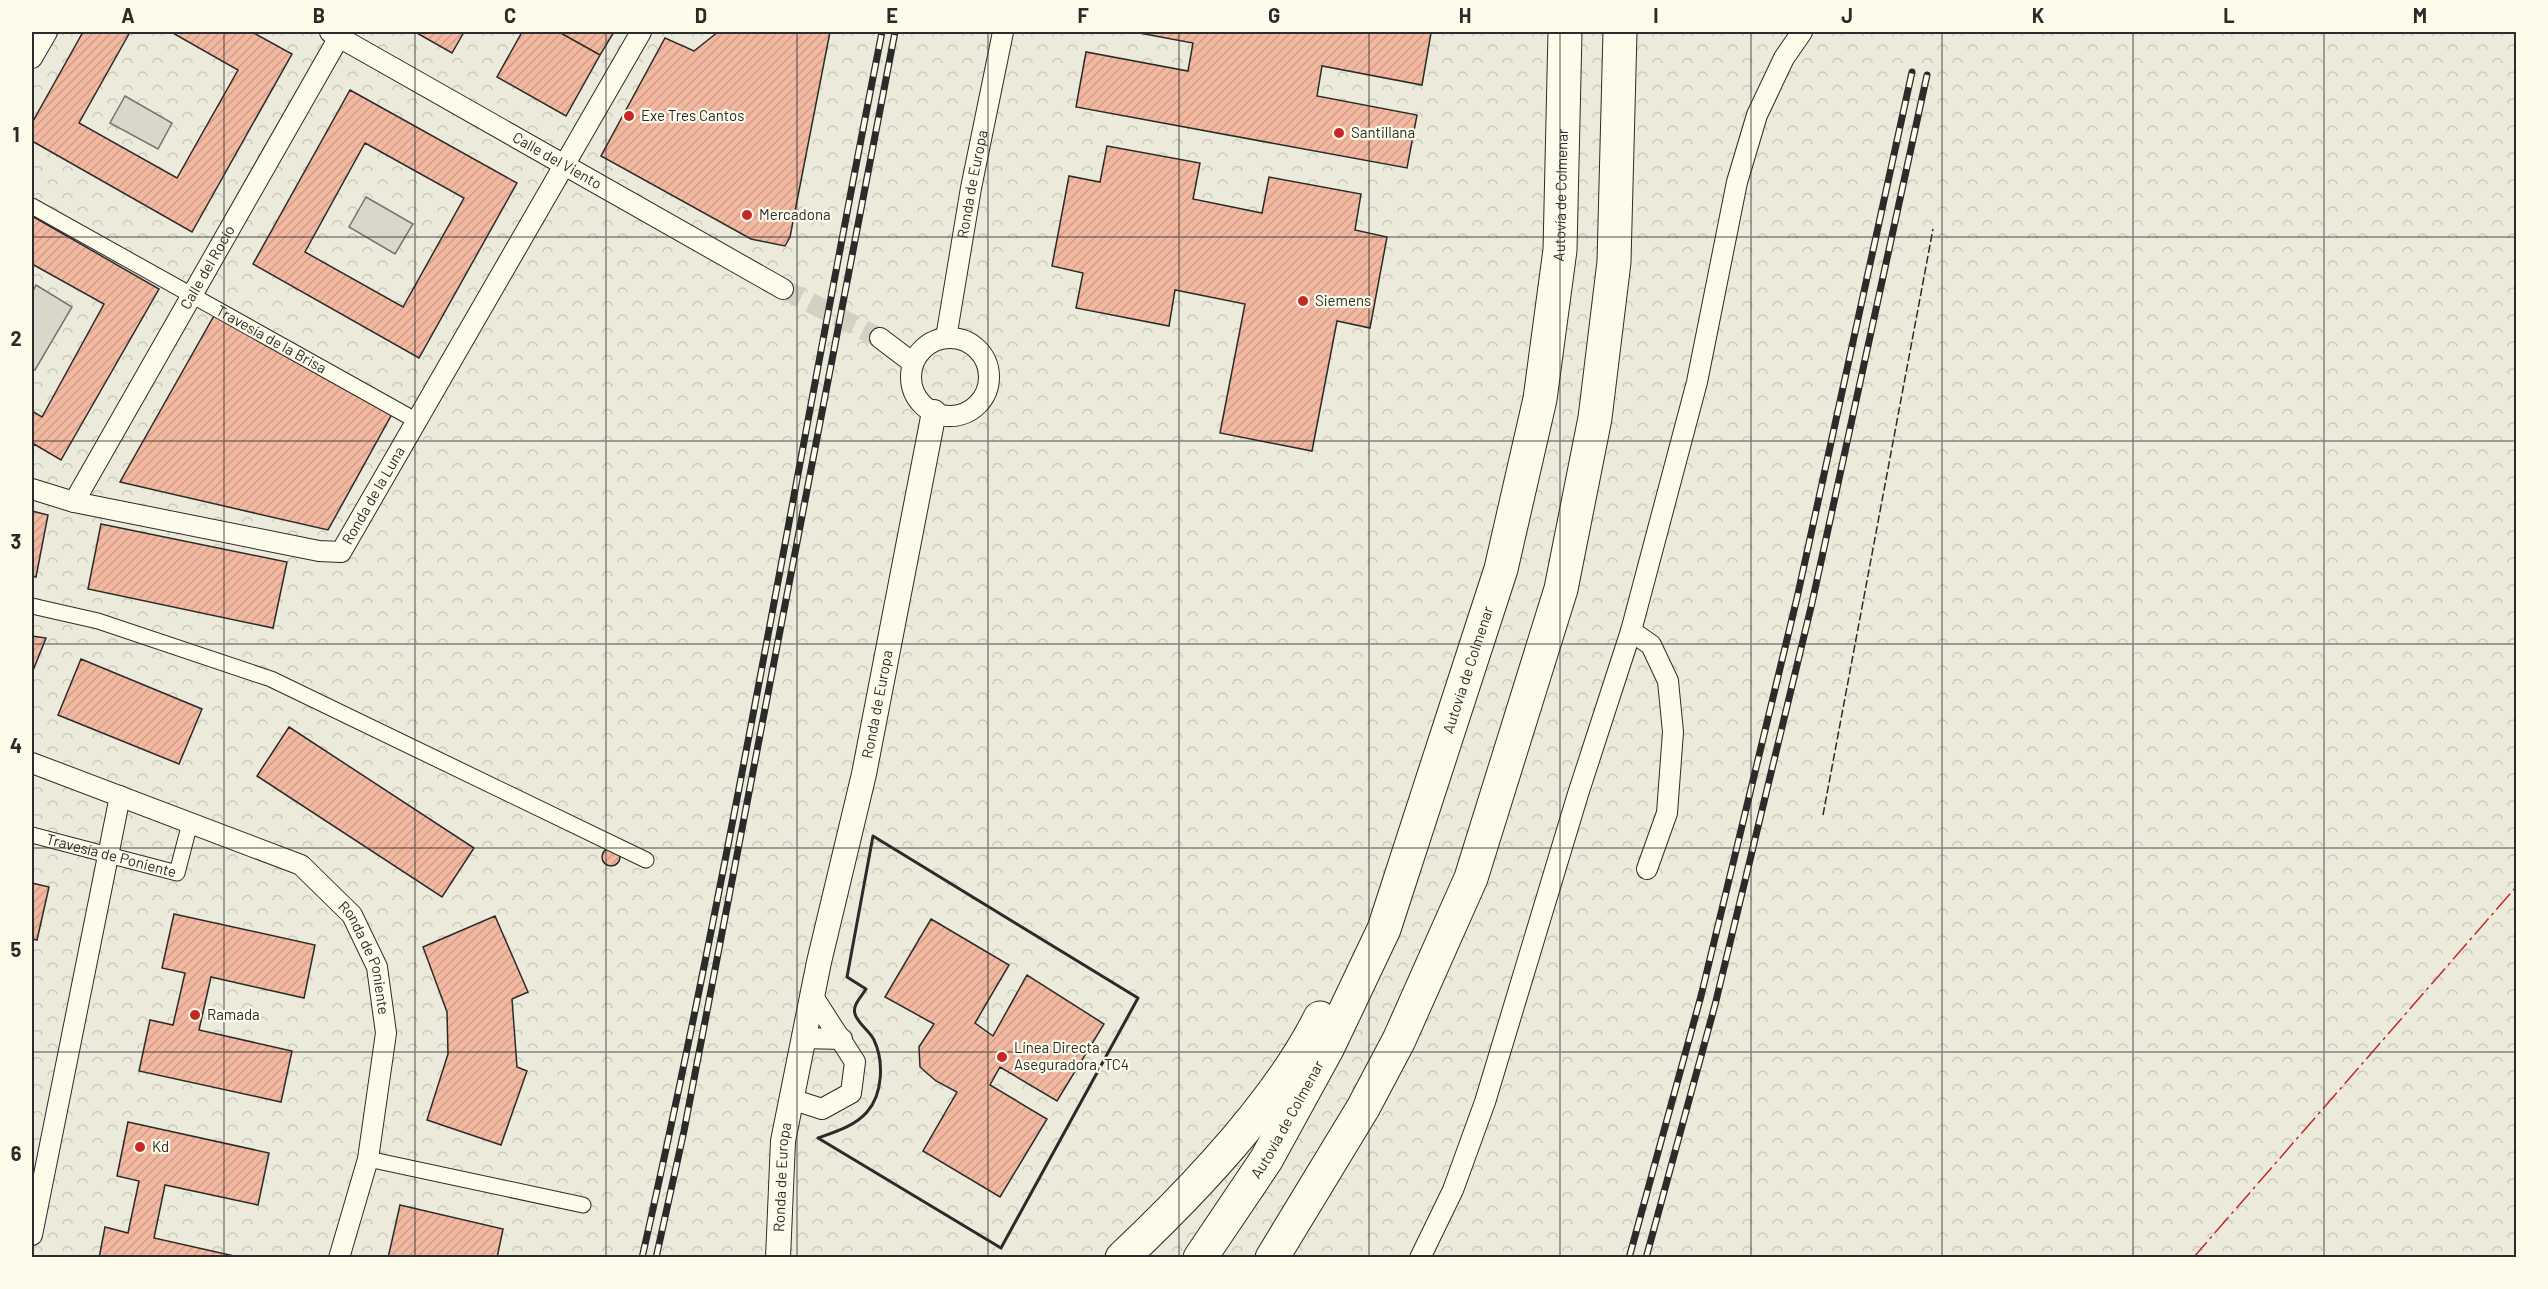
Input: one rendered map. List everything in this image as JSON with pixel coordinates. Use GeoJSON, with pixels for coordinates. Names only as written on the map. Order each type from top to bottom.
{"type":"FeatureCollection","features":[{"type":"Feature","properties":{"kind":"highway","name":"Autovía de Colmenar"},"geometry":{"type":"LineString","coordinates":[[1200,1257],[1266,1160],[1328,1047],[1384,929],[1502,569],[1540,399],[1560,250],[1565,32]]}},
{"type":"Feature","properties":{"kind":"highway"},"geometry":{"type":"LineString","coordinates":[[1272,1257],[1302,1212],[1383,1069],[1471,878],[1561,589],[1595,418],[1614,261],[1620,32]]}},
{"type":"Feature","properties":{"kind":"highway"},"geometry":{"type":"LineString","coordinates":[[1122,1257],[1160,1222],[1221,1156],[1274,1089],[1312,1034],[1369,920],[1416,837]]}},
{"type":"Feature","properties":{"kind":"street"},"geometry":{"type":"LineString","coordinates":[[32,58],[47,32]]}},
{"type":"Feature","properties":{"kind":"street","name":"Ronda de la Luna"},"geometry":{"type":"LineString","coordinates":[[32,489],[74,502],[319,551],[341,552],[566,166],[641,32]]}},
{"type":"Feature","properties":{"kind":"street","name":"Ronda de Europa"},"geometry":{"type":"LineString","coordinates":[[946,338],[971,188],[1003,32]]}},
{"type":"Feature","properties":{"kind":"street"},"geometry":{"type":"LineString","coordinates":[[1420,1257],[1453,1190],[1485,1102],[1578,794],[1631,631],[1697,382],[1737,182],[1757,115],[1784,58],[1802,32]]}},
{"type":"Feature","properties":{"kind":"street","name":"Calle del Viento"},"geometry":{"type":"LineString","coordinates":[[337,33],[783,289]]}},
{"type":"Feature","properties":{"kind":"street","name":"Calle del Rocío"},"geometry":{"type":"LineString","coordinates":[[74,502],[192,296],[337,33]]}},
{"type":"Feature","properties":{"kind":"street","name":"Travesía de la Brisa"},"geometry":{"type":"LineString","coordinates":[[32,206],[417,421]]}},
{"type":"Feature","properties":{"kind":"street"},"geometry":{"type":"LineString","coordinates":[[880,338],[914,363]]}},
{"type":"Feature","properties":{"kind":"street"},"geometry":{"type":"LineString","coordinates":[[946,338],[959,339],[971,344],[981,352],[990,376],[982,401],[972,410],[954,415],[934,412],[917,397],[911,375],[914,363],[926,346],[946,338]]}},
{"type":"Feature","properties":{"kind":"street","name":"Ronda de Europa"},"geometry":{"type":"LineString","coordinates":[[778,1257],[783,1141],[812,995],[864,774],[934,412]]}},
{"type":"Feature","properties":{"kind":"street"},"geometry":{"type":"LineString","coordinates":[[32,606],[98,621],[271,679],[646,860]]}},
{"type":"Feature","properties":{"kind":"street"},"geometry":{"type":"LineString","coordinates":[[1631,631],[1651,645],[1668,681],[1673,732],[1667,813],[1647,869]]}},
{"type":"Feature","properties":{"kind":"street","name":"Ronda de Poniente"},"geometry":{"type":"LineString","coordinates":[[32,763],[301,865],[352,915],[377,967],[386,1033],[368,1159],[339,1257]]}},
{"type":"Feature","properties":{"kind":"street"},"geometry":{"type":"LineString","coordinates":[[32,1235],[120,796]]}},
{"type":"Feature","properties":{"kind":"street","name":"Travesía de Poniente"},"geometry":{"type":"LineString","coordinates":[[32,835],[177,873],[189,823]]}},
{"type":"Feature","properties":{"kind":"street","name":"Ronda de Europa"},"geometry":{"type":"LineString","coordinates":[[791,1099],[822,1109],[851,1093],[855,1062],[812,995]]}},
{"type":"Feature","properties":{"kind":"street"},"geometry":{"type":"LineString","coordinates":[[803,1038],[842,1039]]}},
{"type":"Feature","properties":{"kind":"street"},"geometry":{"type":"LineString","coordinates":[[368,1159],[583,1205]]}},
{"type":"Feature","properties":{"kind":"green space"},"geometry":{"type":"Polygon","coordinates":[[[32,32],[2516,32],[2516,1257],[32,1257],[32,32]]]}},
{"type":"Feature","properties":{"kind":"shaded area"},"geometry":{"type":"Polygon","coordinates":[[[125,96],[172,123],[158,149],[110,123],[125,96]]]}},
{"type":"Feature","properties":{"kind":"shaded area"},"geometry":{"type":"Polygon","coordinates":[[[366,197],[413,224],[395,254],[349,227],[366,197]]]}},
{"type":"Feature","properties":{"kind":"shaded area"},"geometry":{"type":"Polygon","coordinates":[[[36,285],[72,307],[35,370],[32,368],[32,293],[36,285]]]}},
{"type":"Feature","properties":{"kind":"building"},"geometry":{"type":"Polygon","coordinates":[[[83,32],[130,32],[79,123],[177,178],[238,70],[171,32],[252,32],[292,54],[192,232],[32,141],[32,123],[83,32]]]}},
{"type":"Feature","properties":{"kind":"building"},"geometry":{"type":"Polygon","coordinates":[[[415,32],[464,32],[452,53],[415,32]]]}},
{"type":"Feature","properties":{"kind":"building"},"geometry":{"type":"Polygon","coordinates":[[[522,32],[559,32],[600,55],[566,116],[497,77],[522,32]]]}},
{"type":"Feature","properties":{"kind":"building"},"geometry":{"type":"Polygon","coordinates":[[[559,32],[614,32],[600,55],[559,32]]]}},
{"type":"Feature","properties":{"kind":"building"},"geometry":{"type":"Polygon","coordinates":[[[718,32],[830,32],[790,237],[785,246],[751,239],[601,156],[665,38],[694,51],[718,32]]]}},
{"type":"Feature","properties":{"kind":"building"},"geometry":{"type":"Polygon","coordinates":[[[1134,32],[1431,33],[1422,85],[1322,66],[1317,96],[1417,115],[1407,168],[1076,107],[1086,52],[1188,71],[1193,43],[1134,32]]]}},
{"type":"Feature","properties":{"kind":"building"},"geometry":{"type":"Polygon","coordinates":[[[350,90],[517,183],[419,358],[253,264],[350,90]],[[365,143],[305,252],[403,307],[464,198],[365,143]]]}},
{"type":"Feature","properties":{"kind":"building","name":"Siemens"},"geometry":{"type":"Polygon","coordinates":[[[1107,146],[1200,163],[1193,199],[1262,213],[1269,177],[1361,194],[1355,230],[1387,237],[1370,328],[1337,321],[1312,451],[1220,433],[1245,304],[1175,290],[1169,326],[1076,308],[1083,273],[1052,266],[1069,176],[1100,182],[1107,146]]]}},
{"type":"Feature","properties":{"kind":"building"},"geometry":{"type":"Polygon","coordinates":[[[32,216],[159,289],[61,460],[34,444],[32,447],[32,411],[42,417],[104,304],[32,264],[32,216]]]}},
{"type":"Feature","properties":{"kind":"building"},"geometry":{"type":"Polygon","coordinates":[[[215,314],[392,414],[328,530],[120,482],[215,314]]]}},
{"type":"Feature","properties":{"kind":"building"},"geometry":{"type":"Polygon","coordinates":[[[32,511],[48,515],[36,577],[32,576],[32,511]]]}},
{"type":"Feature","properties":{"kind":"building"},"geometry":{"type":"Polygon","coordinates":[[[101,524],[287,562],[273,628],[88,589],[101,524]]]}},
{"type":"Feature","properties":{"kind":"building"},"geometry":{"type":"Polygon","coordinates":[[[32,636],[46,638],[32,673],[32,636]]]}},
{"type":"Feature","properties":{"kind":"building"},"geometry":{"type":"Polygon","coordinates":[[[81,659],[202,709],[179,764],[58,715],[81,659]]]}},
{"type":"Feature","properties":{"kind":"building"},"geometry":{"type":"Polygon","coordinates":[[[289,727],[474,848],[442,897],[257,776],[289,727]]]}},
{"type":"Feature","properties":{"kind":"building"},"geometry":{"type":"Polygon","coordinates":[[[611,848],[617,851],[620,857],[617,863],[611,866],[605,863],[602,857],[605,851],[611,848]]]}},
{"type":"Feature","properties":{"kind":"building"},"geometry":{"type":"Polygon","coordinates":[[[32,883],[49,887],[37,940],[32,939],[32,883]]]}},
{"type":"Feature","properties":{"kind":"building"},"geometry":{"type":"Polygon","coordinates":[[[174,914],[315,945],[304,998],[211,977],[199,1030],[292,1051],[281,1102],[139,1071],[150,1020],[173,1025],[185,973],[162,968],[174,914]]]}},
{"type":"Feature","properties":{"kind":"building"},"geometry":{"type":"Polygon","coordinates":[[[495,916],[528,992],[512,999],[517,1067],[527,1071],[501,1145],[427,1120],[448,1054],[447,1012],[423,947],[495,916]]]}},
{"type":"Feature","properties":{"kind":"building","name":"Línea Directa Aseguradora, TC4"},"geometry":{"type":"Polygon","coordinates":[[[931,919],[1009,965],[975,1023],[993,1036],[1027,975],[1104,1024],[1057,1101],[1000,1067],[990,1085],[1047,1119],[1000,1197],[923,1151],[957,1092],[936,1081],[920,1067],[919,1047],[934,1024],[885,997],[931,919]]]}},
{"type":"Feature","properties":{"kind":"building"},"geometry":{"type":"Polygon","coordinates":[[[128,1122],[269,1153],[258,1205],[165,1185],[154,1238],[243,1258],[99,1258],[105,1227],[128,1233],[139,1181],[117,1176],[128,1122]]]}},
{"type":"Feature","properties":{"kind":"building"},"geometry":{"type":"Polygon","coordinates":[[[400,1205],[503,1229],[497,1258],[388,1258],[400,1205]]]}},
{"type":"Feature","properties":{"kind":"tunnel"},"geometry":{"type":"LineString","coordinates":[[783,289],[880,338]]}},
{"type":"Feature","properties":{"kind":"railway"},"geometry":{"type":"LineString","coordinates":[[642,1258],[737,799],[882,32]]}},
{"type":"Feature","properties":{"kind":"railway"},"geometry":{"type":"LineString","coordinates":[[656,1258],[684,1131],[895,32]]}},
{"type":"Feature","properties":{"kind":"railway"},"geometry":{"type":"LineString","coordinates":[[1629,1258],[1701,996],[1797,598],[1912,72]]}},
{"type":"Feature","properties":{"kind":"railway"},"geometry":{"type":"LineString","coordinates":[[1646,1258],[1715,1005],[1812,603],[1927,75]]}},
{"type":"Feature","properties":{"kind":"fence"},"geometry":{"type":"LineString","coordinates":[[1823,815],[1933,229]]}},
{"type":"Feature","properties":{"kind":"wall"},"geometry":{"type":"LineString","coordinates":[[873,836],[1138,998],[1001,1248],[818,1138],[844,1128],[862,1117],[872,1105],[879,1087],[880,1067],[877,1048],[854,1011],[866,989],[847,977],[873,836]]}},
{"type":"Feature","properties":{"kind":"power"},"geometry":{"type":"LineString","coordinates":[[2193,1258],[2516,887]]}},
{"type":"Feature","properties":{"kind":"place","name":"Exe Tres Cantos"},"geometry":{"type":"Point","coordinates":[629,116]}},
{"type":"Feature","properties":{"kind":"place","name":"Santillana"},"geometry":{"type":"Point","coordinates":[1339,133]}},
{"type":"Feature","properties":{"kind":"place","name":"Mercadona"},"geometry":{"type":"Point","coordinates":[747,215]}},
{"type":"Feature","properties":{"kind":"place","name":"Siemens"},"geometry":{"type":"Point","coordinates":[1303,301]}},
{"type":"Feature","properties":{"kind":"place","name":"Ramada"},"geometry":{"type":"Point","coordinates":[195,1015]}},
{"type":"Feature","properties":{"kind":"place","name":"Línea Directa Aseguradora, TC4"},"geometry":{"type":"Point","coordinates":[1002,1057]}},
{"type":"Feature","properties":{"kind":"place","name":"Kd"},"geometry":{"type":"Point","coordinates":[140,1147]}}]}
